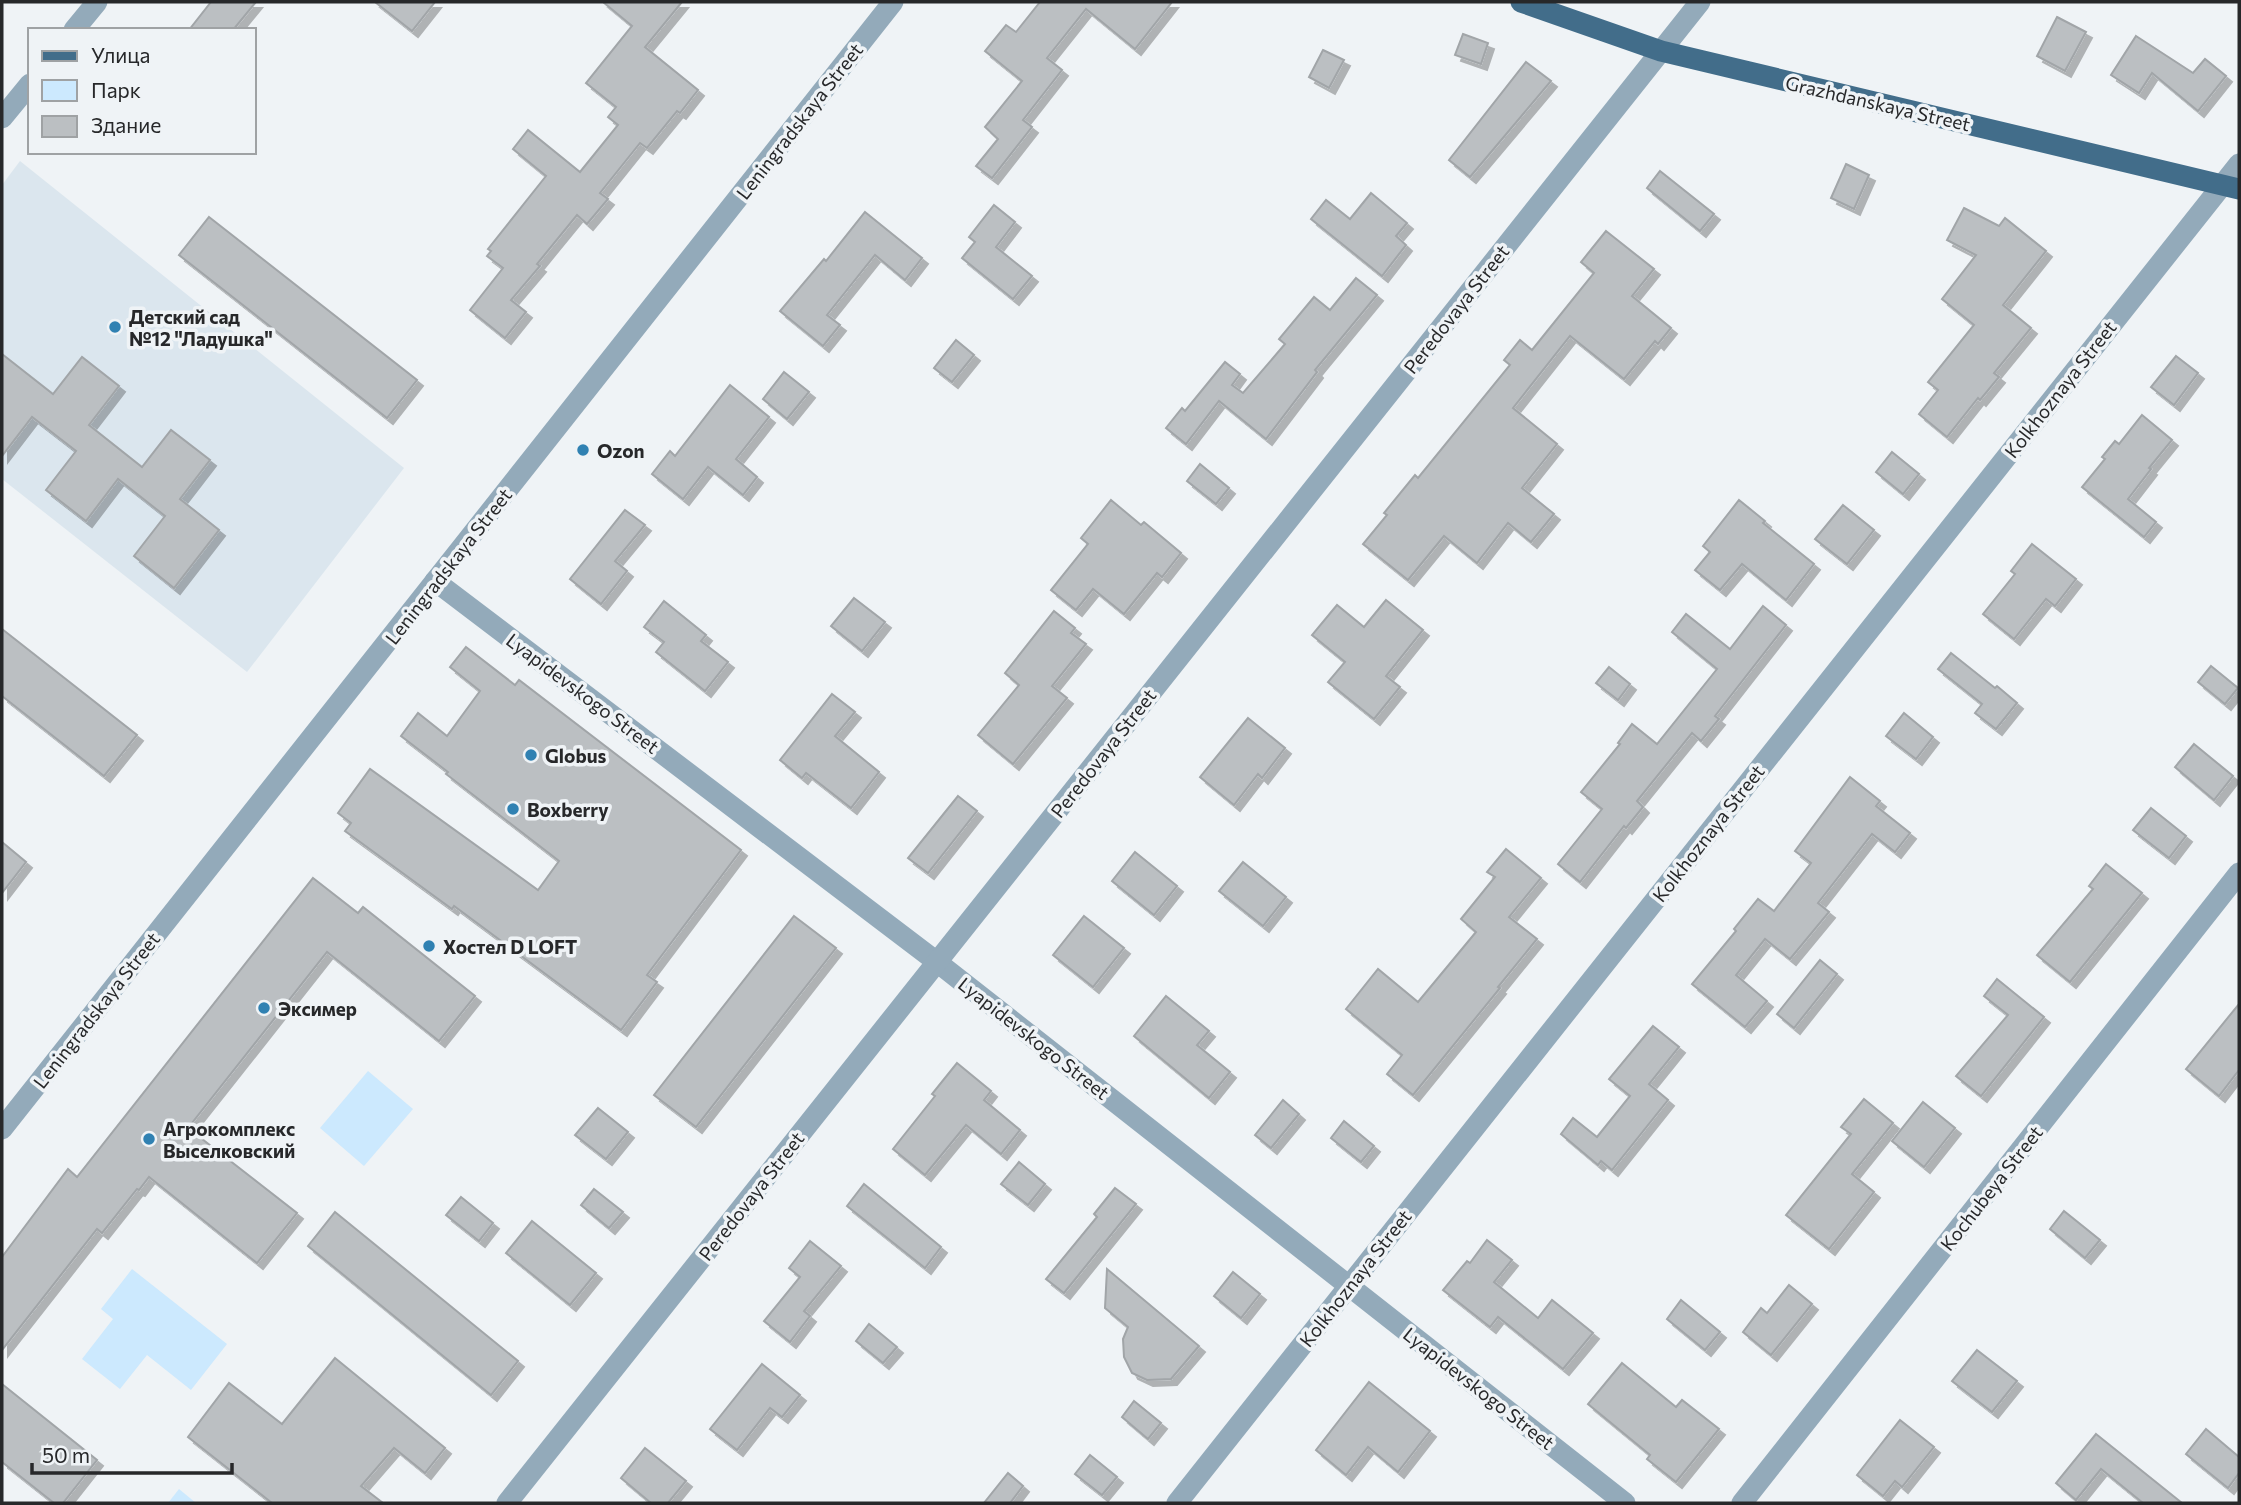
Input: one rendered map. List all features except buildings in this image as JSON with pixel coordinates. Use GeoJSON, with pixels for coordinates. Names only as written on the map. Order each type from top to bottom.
{"type":"FeatureCollection","features":[{"type":"Feature","properties":{"kind":"main road","name":"Grazhdanskaya Street"},"geometry":{"type":"LineString","coordinates":[[1521,2],[1661,51],[2231,187]]}},
{"type":"Feature","properties":{"kind":"street"},"geometry":{"type":"LineString","coordinates":[[76,28],[97,2]]}},
{"type":"Feature","properties":{"kind":"street","name":"Leningradskaya Street"},"geometry":{"type":"LineString","coordinates":[[2,1129],[894,2]]}},
{"type":"Feature","properties":{"kind":"street","name":"Peredovaya Street"},"geometry":{"type":"LineString","coordinates":[[507,1503],[1700,2]]}},
{"type":"Feature","properties":{"kind":"street"},"geometry":{"type":"LineString","coordinates":[[2,118],[28,86]]}},
{"type":"Feature","properties":{"kind":"street","name":"Kolkhoznaya Street"},"geometry":{"type":"LineString","coordinates":[[1177,1503],[2231,187],[2239,164]]}},
{"type":"Feature","properties":{"kind":"street","name":"Lyapidevskogo Street"},"geometry":{"type":"LineString","coordinates":[[435,581],[937,962],[1625,1503]]}},
{"type":"Feature","properties":{"kind":"street","name":"Kochubeya Street"},"geometry":{"type":"LineString","coordinates":[[1742,1503],[2239,873]]}},
{"type":"Feature","properties":{"kind":"shaded area","name":"Детский сад №12 \"Ладушка\""},"geometry":{"type":"Polygon","coordinates":[[[20,161],[404,468],[247,672],[2,479],[2,185],[20,161]]]}},
{"type":"Feature","properties":{"kind":"green space"},"geometry":{"type":"Polygon","coordinates":[[[368,1071],[413,1109],[364,1166],[320,1128],[368,1071]]]}},
{"type":"Feature","properties":{"kind":"green space"},"geometry":{"type":"Polygon","coordinates":[[[132,1269],[227,1344],[191,1390],[147,1355],[120,1389],[82,1359],[113,1319],[101,1309],[132,1269]]]}},
{"type":"Feature","properties":{"kind":"green space"},"geometry":{"type":"Polygon","coordinates":[[[179,1489],[196,1503],[168,1503],[179,1489]]]}},
{"type":"Feature","properties":{"kind":"place","name":"Детский сад №12 \"Ладушка\""},"geometry":{"type":"Point","coordinates":[115,327]}},
{"type":"Feature","properties":{"kind":"place","name":"Ozon"},"geometry":{"type":"Point","coordinates":[583,450]}},
{"type":"Feature","properties":{"kind":"place","name":"Globus"},"geometry":{"type":"Point","coordinates":[531,755]}},
{"type":"Feature","properties":{"kind":"place","name":"Boxberry"},"geometry":{"type":"Point","coordinates":[513,809]}},
{"type":"Feature","properties":{"kind":"place","name":"Хостел D LOFT"},"geometry":{"type":"Point","coordinates":[429,946]}},
{"type":"Feature","properties":{"kind":"place","name":"Эксимер"},"geometry":{"type":"Point","coordinates":[264,1008]}},
{"type":"Feature","properties":{"kind":"place","name":"Агрокомплекс Выселковский"},"geometry":{"type":"Point","coordinates":[149,1139]}}]}
